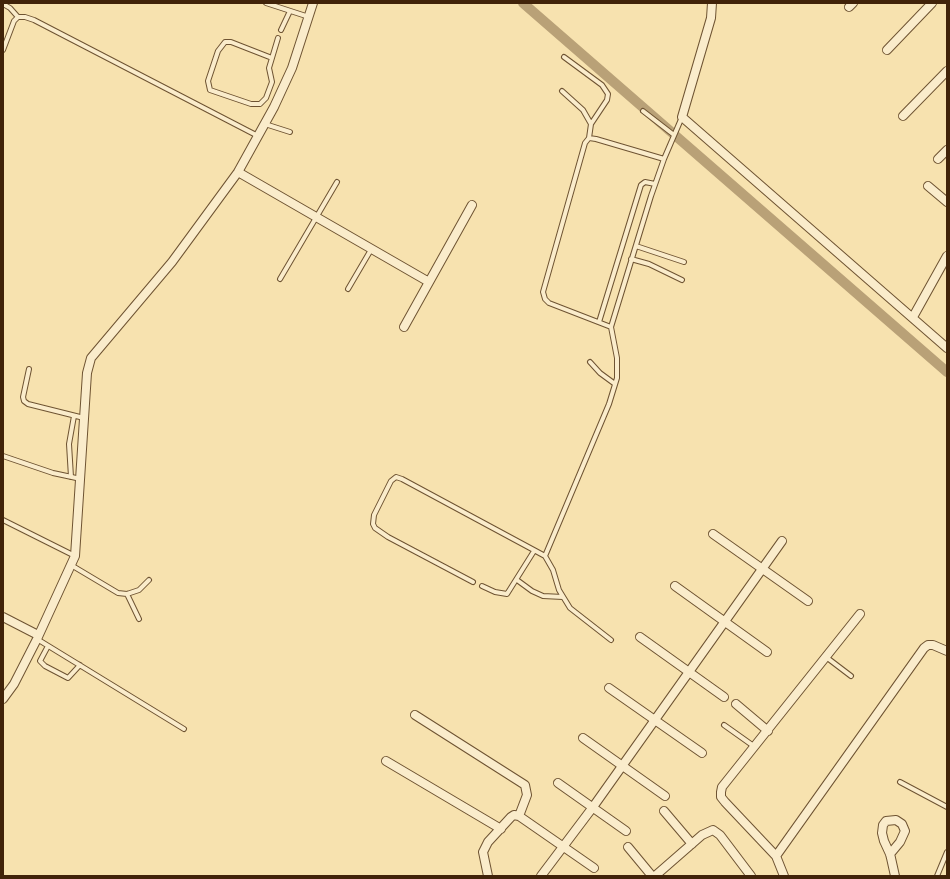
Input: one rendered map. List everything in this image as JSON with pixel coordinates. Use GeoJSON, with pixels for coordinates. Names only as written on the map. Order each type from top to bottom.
{"type":"FeatureCollection","features":[{"type":"Feature","properties":{"kind":"street"},"geometry":{"type":"LineString","coordinates":[[3,699],[14,684],[75,556],[87,374],[91,358],[172,262],[238,172],[265,124],[292,68],[313,3]]}},
{"type":"Feature","properties":{"kind":"street"},"geometry":{"type":"LineString","coordinates":[[712,3],[711,18],[681,120],[913,317],[947,348]]}},
{"type":"Feature","properties":{"kind":"street"},"geometry":{"type":"LineString","coordinates":[[887,50],[932,3]]}},
{"type":"Feature","properties":{"kind":"street"},"geometry":{"type":"LineString","coordinates":[[903,116],[947,71]]}},
{"type":"Feature","properties":{"kind":"street"},"geometry":{"type":"LineString","coordinates":[[938,159],[947,150]]}},
{"type":"Feature","properties":{"kind":"street"},"geometry":{"type":"LineString","coordinates":[[238,172],[429,282]]}},
{"type":"Feature","properties":{"kind":"street"},"geometry":{"type":"LineString","coordinates":[[928,186],[947,202]]}},
{"type":"Feature","properties":{"kind":"street"},"geometry":{"type":"LineString","coordinates":[[404,327],[472,205]]}},
{"type":"Feature","properties":{"kind":"street"},"geometry":{"type":"LineString","coordinates":[[913,317],[947,256]]}},
{"type":"Feature","properties":{"kind":"street"},"geometry":{"type":"LineString","coordinates":[[713,534],[808,601]]}},
{"type":"Feature","properties":{"kind":"street"},"geometry":{"type":"LineString","coordinates":[[540,876],[593,807],[654,719],[782,542]]}},
{"type":"Feature","properties":{"kind":"street"},"geometry":{"type":"LineString","coordinates":[[675,586],[767,652]]}},
{"type":"Feature","properties":{"kind":"street"},"geometry":{"type":"LineString","coordinates":[[784,876],[776,856],[721,798],[722,787],[755,748],[860,614]]}},
{"type":"Feature","properties":{"kind":"street"},"geometry":{"type":"LineString","coordinates":[[3,617],[37,637]]}},
{"type":"Feature","properties":{"kind":"street"},"geometry":{"type":"LineString","coordinates":[[640,637],[724,698]]}},
{"type":"Feature","properties":{"kind":"street"},"geometry":{"type":"LineString","coordinates":[[776,856],[924,648],[928,645],[933,645],[947,651]]}},
{"type":"Feature","properties":{"kind":"street"},"geometry":{"type":"LineString","coordinates":[[609,688],[702,753]]}},
{"type":"Feature","properties":{"kind":"street"},"geometry":{"type":"LineString","coordinates":[[736,704],[768,731]]}},
{"type":"Feature","properties":{"kind":"street"},"geometry":{"type":"LineString","coordinates":[[415,715],[525,785],[527,795],[519,816]]}},
{"type":"Feature","properties":{"kind":"street"},"geometry":{"type":"LineString","coordinates":[[583,738],[665,796]]}},
{"type":"Feature","properties":{"kind":"street"},"geometry":{"type":"LineString","coordinates":[[386,760],[500,829]]}},
{"type":"Feature","properties":{"kind":"street"},"geometry":{"type":"LineString","coordinates":[[558,783],[626,831]]}},
{"type":"Feature","properties":{"kind":"street"},"geometry":{"type":"LineString","coordinates":[[664,812],[692,844]]}},
{"type":"Feature","properties":{"kind":"street"},"geometry":{"type":"LineString","coordinates":[[488,876],[483,852],[488,842],[514,815],[519,816],[594,868]]}},
{"type":"Feature","properties":{"kind":"street"},"geometry":{"type":"LineString","coordinates":[[628,847],[654,876],[708,830],[713,830],[720,835],[752,876]]}},
{"type":"Feature","properties":{"kind":"street"},"geometry":{"type":"LineString","coordinates":[[890,854],[895,876]]}},
{"type":"Feature","properties":{"kind":"lane"},"geometry":{"type":"LineString","coordinates":[[266,3],[309,17]]}},
{"type":"Feature","properties":{"kind":"lane"},"geometry":{"type":"LineString","coordinates":[[3,4],[10,8],[18,17]]}},
{"type":"Feature","properties":{"kind":"lane"},"geometry":{"type":"LineString","coordinates":[[281,30],[290,11]]}},
{"type":"Feature","properties":{"kind":"lane"},"geometry":{"type":"LineString","coordinates":[[3,50],[14,21],[18,17],[25,17],[34,20],[258,136]]}},
{"type":"Feature","properties":{"kind":"lane"},"geometry":{"type":"LineString","coordinates":[[272,58],[231,42],[225,42],[218,50],[208,81],[210,90],[251,104],[260,104],[266,98],[272,82],[269,68],[272,58],[278,38]]}},
{"type":"Feature","properties":{"kind":"lane"},"geometry":{"type":"LineString","coordinates":[[564,58],[602,85],[608,94],[607,100],[591,124],[589,138],[585,142],[543,292],[545,299],[549,303],[610,327]]}},
{"type":"Feature","properties":{"kind":"lane"},"geometry":{"type":"LineString","coordinates":[[562,91],[583,110],[591,124]]}},
{"type":"Feature","properties":{"kind":"lane"},"geometry":{"type":"LineString","coordinates":[[643,111],[675,132]]}},
{"type":"Feature","properties":{"kind":"lane"},"geometry":{"type":"LineString","coordinates":[[545,556],[609,404],[615,384],[617,358],[610,327],[655,184],[681,120]]}},
{"type":"Feature","properties":{"kind":"lane"},"geometry":{"type":"LineString","coordinates":[[265,124],[290,132]]}},
{"type":"Feature","properties":{"kind":"lane"},"geometry":{"type":"LineString","coordinates":[[589,138],[596,138],[664,159]]}},
{"type":"Feature","properties":{"kind":"lane"},"geometry":{"type":"LineString","coordinates":[[280,279],[337,182]]}},
{"type":"Feature","properties":{"kind":"lane"},"geometry":{"type":"LineString","coordinates":[[599,322],[638,191],[641,185],[645,182],[655,184]]}},
{"type":"Feature","properties":{"kind":"lane"},"geometry":{"type":"LineString","coordinates":[[636,246],[684,262]]}},
{"type":"Feature","properties":{"kind":"lane"},"geometry":{"type":"LineString","coordinates":[[348,289],[372,248]]}},
{"type":"Feature","properties":{"kind":"lane"},"geometry":{"type":"LineString","coordinates":[[632,259],[649,264],[682,280]]}},
{"type":"Feature","properties":{"kind":"lane"},"geometry":{"type":"LineString","coordinates":[[590,362],[600,373],[615,384]]}},
{"type":"Feature","properties":{"kind":"lane"},"geometry":{"type":"LineString","coordinates":[[30,369],[23,396],[24,401],[28,404],[84,418]]}},
{"type":"Feature","properties":{"kind":"lane"},"geometry":{"type":"LineString","coordinates":[[71,477],[69,444],[74,416]]}},
{"type":"Feature","properties":{"kind":"lane"},"geometry":{"type":"LineString","coordinates":[[3,456],[53,473],[81,479]]}},
{"type":"Feature","properties":{"kind":"lane"},"geometry":{"type":"LineString","coordinates":[[473,582],[388,537],[375,528],[373,524],[374,515],[391,481],[396,477],[545,556],[553,570],[554,579],[570,608],[611,640]]}},
{"type":"Feature","properties":{"kind":"lane"},"geometry":{"type":"LineString","coordinates":[[3,520],[75,556]]}},
{"type":"Feature","properties":{"kind":"lane"},"geometry":{"type":"LineString","coordinates":[[482,586],[505,595],[517,580],[534,551]]}},
{"type":"Feature","properties":{"kind":"lane"},"geometry":{"type":"LineString","coordinates":[[71,565],[118,593],[126,594],[139,590],[149,580]]}},
{"type":"Feature","properties":{"kind":"lane"},"geometry":{"type":"LineString","coordinates":[[517,580],[532,591],[543,596],[563,597]]}},
{"type":"Feature","properties":{"kind":"lane"},"geometry":{"type":"LineString","coordinates":[[126,594],[139,619]]}},
{"type":"Feature","properties":{"kind":"lane"},"geometry":{"type":"LineString","coordinates":[[37,637],[48,646],[184,729]]}},
{"type":"Feature","properties":{"kind":"lane"},"geometry":{"type":"LineString","coordinates":[[48,646],[40,661],[44,666],[68,678],[80,665]]}},
{"type":"Feature","properties":{"kind":"lane"},"geometry":{"type":"LineString","coordinates":[[826,656],[851,676]]}},
{"type":"Feature","properties":{"kind":"lane"},"geometry":{"type":"LineString","coordinates":[[724,725],[755,748]]}},
{"type":"Feature","properties":{"kind":"lane"},"geometry":{"type":"LineString","coordinates":[[900,782],[947,807]]}},
{"type":"Feature","properties":{"kind":"lane"},"geometry":{"type":"LineString","coordinates":[[937,876],[947,852]]}},
{"type":"Feature","properties":{"kind":"waterway"},"geometry":{"type":"LineString","coordinates":[[523,3],[947,372]]}}]}
